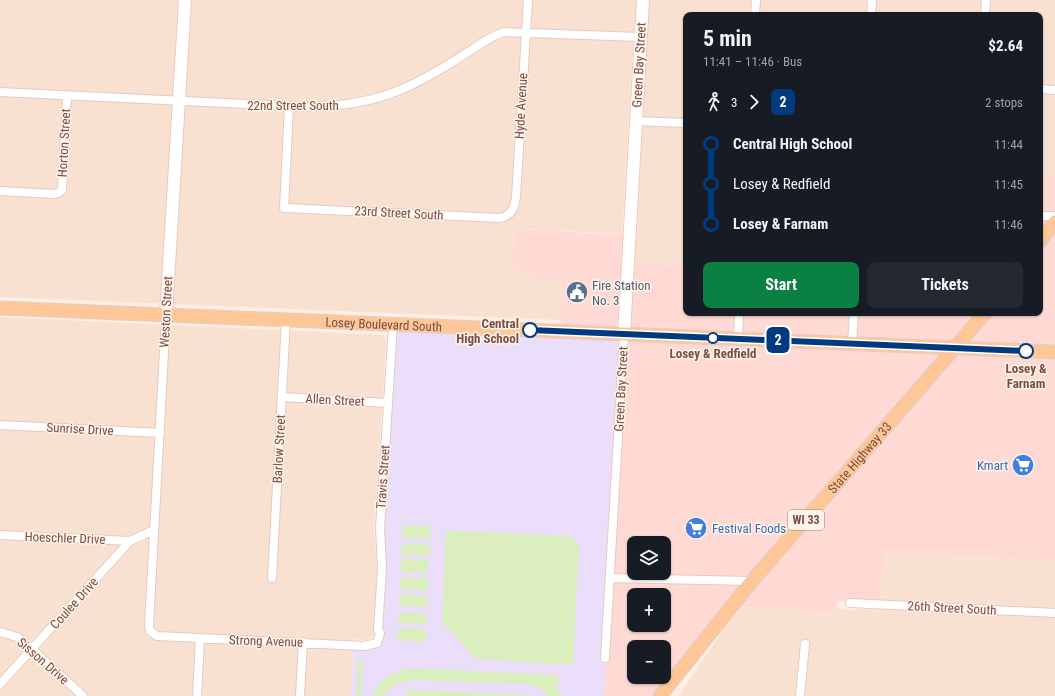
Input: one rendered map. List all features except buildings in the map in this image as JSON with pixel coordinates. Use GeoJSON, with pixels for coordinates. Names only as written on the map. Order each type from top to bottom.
{"type":"FeatureCollection","features":[{"type":"Feature","properties":{"kind":"main road"},"geometry":{"type":"LineString","coordinates":[[1043,237],[1055,222]]}},
{"type":"Feature","properties":{"kind":"main road","name":"Losey Boulevard South"},"geometry":{"type":"LineString","coordinates":[[0,308],[1055,352]]}},
{"type":"Feature","properties":{"kind":"main road","name":"State Highway 33"},"geometry":{"type":"LineString","coordinates":[[660,696],[752,581],[983,316]]}},
{"type":"Feature","properties":{"kind":"street","name":"Weston Street"},"geometry":{"type":"LineString","coordinates":[[149,623],[185,0]]}},
{"type":"Feature","properties":{"kind":"street","name":"Hyde Avenue"},"geometry":{"type":"LineString","coordinates":[[512,212],[516,197],[528,0]]}},
{"type":"Feature","properties":{"kind":"street","name":"Green Bay Street"},"geometry":{"type":"LineString","coordinates":[[606,658],[643,0]]}},
{"type":"Feature","properties":{"kind":"street"},"geometry":{"type":"LineString","coordinates":[[755,12],[756,0]]}},
{"type":"Feature","properties":{"kind":"street"},"geometry":{"type":"LineString","coordinates":[[871,12],[872,0]]}},
{"type":"Feature","properties":{"kind":"street"},"geometry":{"type":"LineString","coordinates":[[985,12],[986,0]]}},
{"type":"Feature","properties":{"kind":"street","name":"22nd Street South"},"geometry":{"type":"LineString","coordinates":[[0,92],[289,106],[335,106],[383,96],[423,79],[492,37],[504,32],[640,37]]}},
{"type":"Feature","properties":{"kind":"street"},"geometry":{"type":"LineString","coordinates":[[1043,89],[1055,90]]}},
{"type":"Feature","properties":{"kind":"street","name":"Horton Street"},"geometry":{"type":"LineString","coordinates":[[0,191],[53,194],[62,190],[67,96]]}},
{"type":"Feature","properties":{"kind":"street","name":"23rd Street South"},"geometry":{"type":"LineString","coordinates":[[289,106],[284,208],[500,218],[512,212]]}},
{"type":"Feature","properties":{"kind":"street"},"geometry":{"type":"LineString","coordinates":[[636,121],[683,123]]}},
{"type":"Feature","properties":{"kind":"street"},"geometry":{"type":"LineString","coordinates":[[1043,216],[1055,216]]}},
{"type":"Feature","properties":{"kind":"street"},"geometry":{"type":"LineString","coordinates":[[738,339],[739,316]]}},
{"type":"Feature","properties":{"kind":"street"},"geometry":{"type":"LineString","coordinates":[[852,343],[854,316]]}},
{"type":"Feature","properties":{"kind":"street","name":"Barlow Street"},"geometry":{"type":"LineString","coordinates":[[272,578],[286,320]]}},
{"type":"Feature","properties":{"kind":"street","name":"Travis Street"},"geometry":{"type":"LineString","coordinates":[[378,630],[382,568],[380,528],[393,325]]}},
{"type":"Feature","properties":{"kind":"street","name":"Allen Street"},"geometry":{"type":"LineString","coordinates":[[282,398],[388,403]]}},
{"type":"Feature","properties":{"kind":"street","name":"Sunrise Drive"},"geometry":{"type":"LineString","coordinates":[[0,425],[160,432]]}},
{"type":"Feature","properties":{"kind":"street","name":"Coulee Drive"},"geometry":{"type":"LineString","coordinates":[[0,684],[130,541],[154,530]]}},
{"type":"Feature","properties":{"kind":"street","name":"Hoeschler Drive"},"geometry":{"type":"LineString","coordinates":[[0,535],[130,541]]}},
{"type":"Feature","properties":{"kind":"street"},"geometry":{"type":"LineString","coordinates":[[610,578],[752,581]]}},
{"type":"Feature","properties":{"kind":"street","name":"26th Street South"},"geometry":{"type":"LineString","coordinates":[[850,603],[1055,613]]}},
{"type":"Feature","properties":{"kind":"street","name":"Strong Avenue"},"geometry":{"type":"LineString","coordinates":[[149,623],[150,631],[155,636],[369,646],[378,642],[380,633],[378,630]]}},
{"type":"Feature","properties":{"kind":"street","name":"Sisson Drive"},"geometry":{"type":"LineString","coordinates":[[0,632],[17,637],[83,696]]}},
{"type":"Feature","properties":{"kind":"street"},"geometry":{"type":"LineString","coordinates":[[197,696],[200,639]]}},
{"type":"Feature","properties":{"kind":"street"},"geometry":{"type":"LineString","coordinates":[[300,696],[303,642]]}},
{"type":"Feature","properties":{"kind":"street"},"geometry":{"type":"LineString","coordinates":[[800,696],[805,644]]}},
{"type":"Feature","properties":{"kind":"shaded area"},"geometry":{"type":"Polygon","coordinates":[[[0,0],[636,0],[622,234],[526,229],[520,268],[539,279],[563,281],[561,320],[0,297],[0,0]]]}},
{"type":"Feature","properties":{"kind":"shaded area"},"geometry":{"type":"Polygon","coordinates":[[[649,0],[1055,0],[1055,178],[1043,177],[1043,12],[683,12],[683,266],[635,262],[649,0]]]}},
{"type":"Feature","properties":{"kind":"shaded area"},"geometry":{"type":"Polygon","coordinates":[[[1043,177],[1055,178],[1055,560],[884,553],[880,604],[837,601],[836,613],[731,606],[671,682],[671,640],[627,640],[627,684],[669,684],[660,696],[604,696],[605,658],[560,332],[563,281],[539,279],[520,268],[513,267],[516,229],[629,235],[628,262],[683,266],[683,316],[1043,316],[1043,177]]]}},
{"type":"Feature","properties":{"kind":"shaded area"},"geometry":{"type":"Polygon","coordinates":[[[0,317],[384,335],[386,344],[374,529],[377,574],[374,633],[366,640],[354,639],[351,696],[0,696],[0,317]]]}},
{"type":"Feature","properties":{"kind":"shaded area","name":"Central High School"},"geometry":{"type":"Polygon","coordinates":[[[393,325],[624,334],[604,696],[351,696],[354,646],[374,645],[378,630],[393,325]]]}},
{"type":"Feature","properties":{"kind":"shaded area"},"geometry":{"type":"Polygon","coordinates":[[[883,553],[1055,560],[1055,696],[679,696],[717,639],[741,607],[836,613],[837,608],[853,611],[857,609],[880,610],[883,553]]]}},
{"type":"Feature","properties":{"kind":"green space"},"geometry":{"type":"Polygon","coordinates":[[[403,525],[430,526],[430,539],[402,538],[403,525]]]}},
{"type":"Feature","properties":{"kind":"green space"},"geometry":{"type":"Polygon","coordinates":[[[446,531],[571,536],[579,546],[573,665],[476,659],[442,622],[446,531]]]}},
{"type":"Feature","properties":{"kind":"green space"},"geometry":{"type":"Polygon","coordinates":[[[402,543],[430,544],[429,556],[401,555],[402,543]]]}},
{"type":"Feature","properties":{"kind":"green space"},"geometry":{"type":"Polygon","coordinates":[[[401,559],[429,560],[428,573],[401,572],[401,559]]]}},
{"type":"Feature","properties":{"kind":"green space"},"geometry":{"type":"Polygon","coordinates":[[[400,577],[428,578],[428,590],[400,589],[400,577]]]}},
{"type":"Feature","properties":{"kind":"green space"},"geometry":{"type":"Polygon","coordinates":[[[400,594],[427,596],[427,607],[399,606],[400,594]]]}},
{"type":"Feature","properties":{"kind":"green space"},"geometry":{"type":"Polygon","coordinates":[[[399,612],[427,613],[426,624],[398,623],[399,612]]]}},
{"type":"Feature","properties":{"kind":"green space"},"geometry":{"type":"Polygon","coordinates":[[[398,628],[426,629],[426,642],[398,641],[398,628]]]}},
{"type":"Feature","properties":{"kind":"green space"},"geometry":{"type":"Polygon","coordinates":[[[358,660],[363,661],[361,696],[356,696],[358,660]]]}},
{"type":"Feature","properties":{"kind":"green space"},"geometry":{"type":"Polygon","coordinates":[[[409,668],[559,675],[559,685],[554,685],[563,696],[549,696],[538,687],[526,684],[413,680],[397,683],[383,696],[372,696],[378,685],[387,677],[397,671],[409,668]]]}},
{"type":"Feature","properties":{"kind":"green space"},"geometry":{"type":"Polygon","coordinates":[[[407,690],[530,695],[530,696],[407,696],[407,690]]]}},
{"type":"Feature","properties":{"kind":"bus line","name":"2"},"geometry":{"type":"LineString","coordinates":[[530,330],[1026,351]]}},
{"type":"Feature","properties":{"kind":"place","name":"Fire Station No. 3"},"geometry":{"type":"Point","coordinates":[577,292]}},
{"type":"Feature","properties":{"kind":"place","name":"Central High School"},"geometry":{"type":"Point","coordinates":[530,330]}},
{"type":"Feature","properties":{"kind":"place","name":"Losey & Redfield"},"geometry":{"type":"Point","coordinates":[713,338]}},
{"type":"Feature","properties":{"kind":"place","name":"Losey & Farnam"},"geometry":{"type":"Point","coordinates":[1026,351]}},
{"type":"Feature","properties":{"kind":"place","name":"Kmart"},"geometry":{"type":"Point","coordinates":[1023,465]}},
{"type":"Feature","properties":{"kind":"place","name":"Festival Foods"},"geometry":{"type":"Point","coordinates":[696,528]}}]}
